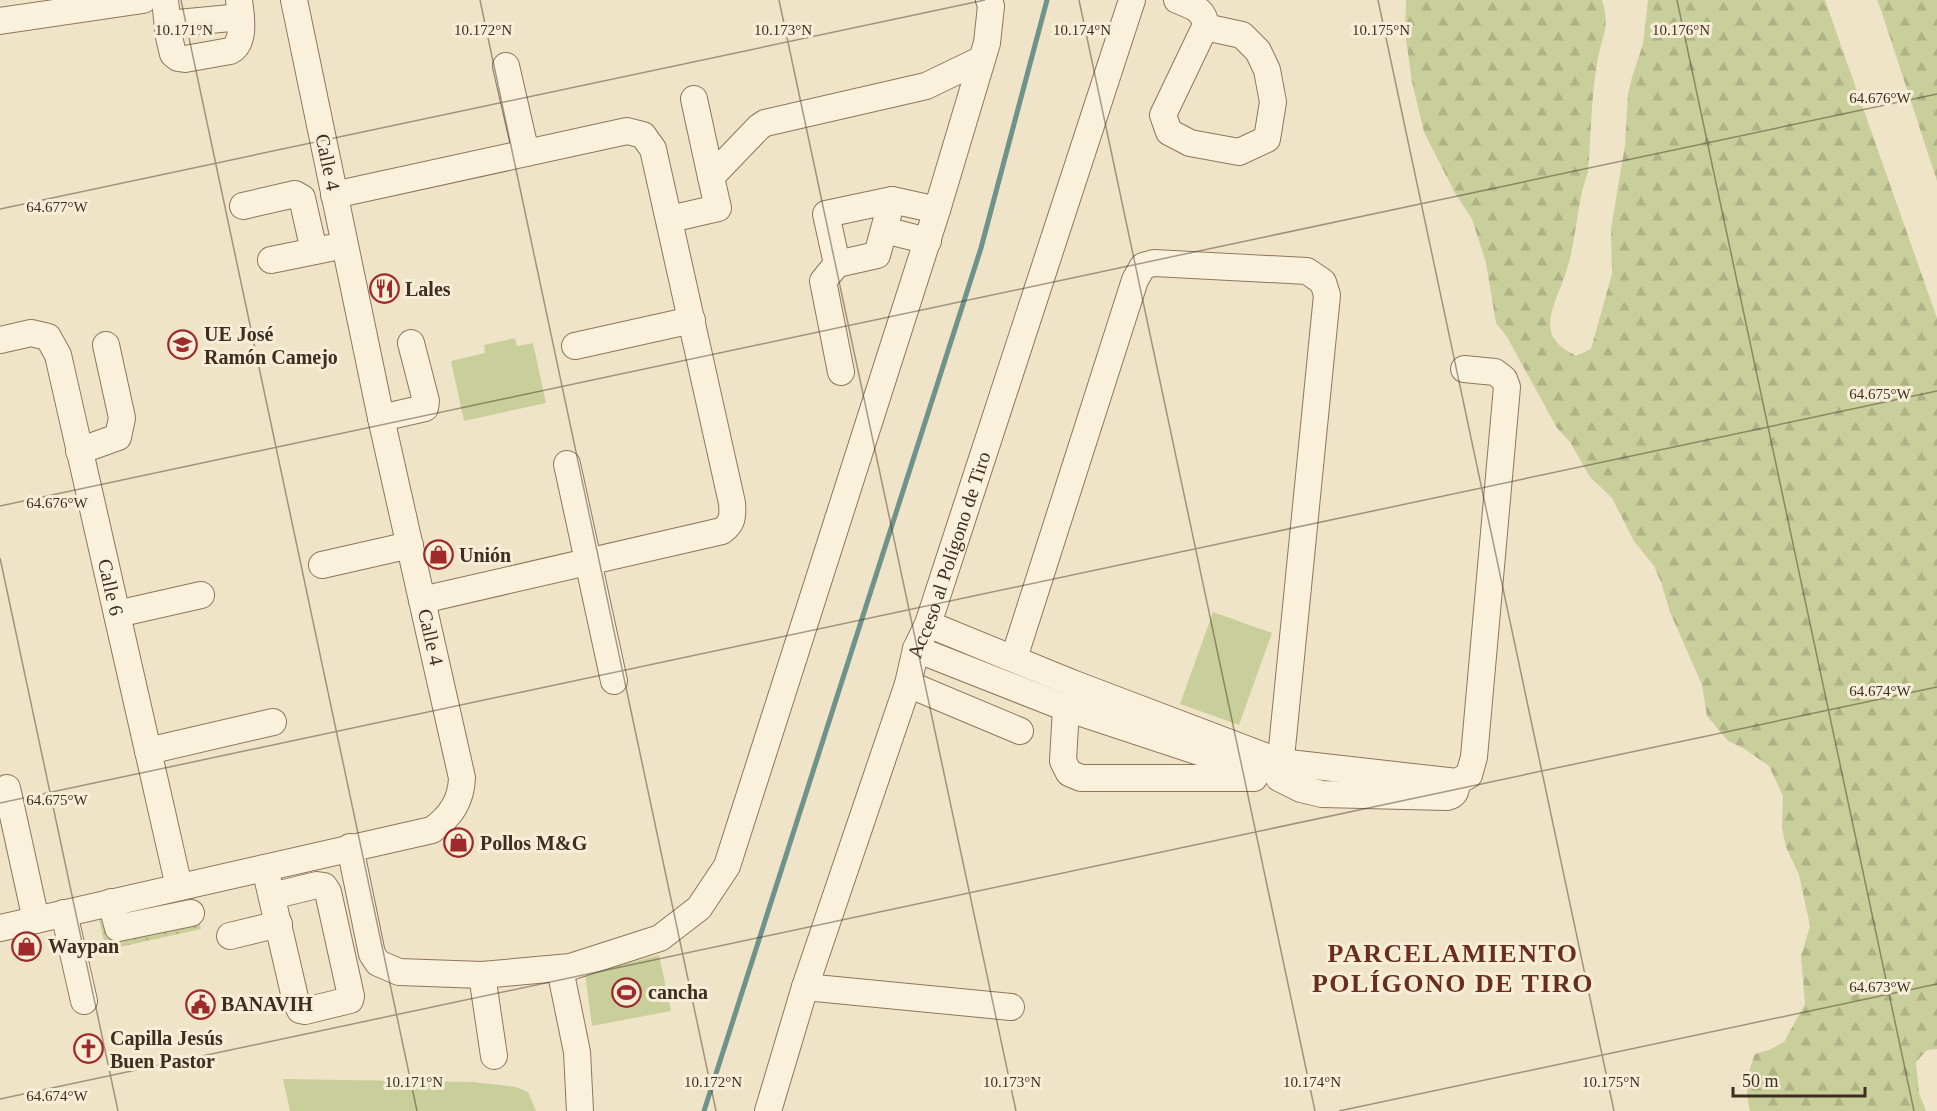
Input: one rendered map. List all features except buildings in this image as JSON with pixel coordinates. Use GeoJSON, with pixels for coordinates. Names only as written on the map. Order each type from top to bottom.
{"type":"FeatureCollection","features":[{"type":"Feature","properties":{"kind":"street"},"geometry":{"type":"LineString","coordinates":[[0,21],[143,0]]}},
{"type":"Feature","properties":{"kind":"street","name":"Calle 4"},"geometry":{"type":"LineString","coordinates":[[0,928],[432,830],[447,819],[461,792],[462,778],[381,418],[294,0]]}},
{"type":"Feature","properties":{"kind":"street"},"geometry":{"type":"LineString","coordinates":[[350,848],[372,954],[378,963],[399,972],[482,975],[560,969],[599,959],[660,938],[699,908],[726,866],[938,210],[987,43],[991,6],[989,0]]}},
{"type":"Feature","properties":{"kind":"street","name":"Acceso al Polígono de Tiro"},"geometry":{"type":"LineString","coordinates":[[768,1111],[805,987],[908,684],[916,649],[928,624],[1132,0]]}},
{"type":"Feature","properties":{"kind":"street"},"geometry":{"type":"LineString","coordinates":[[1177,0],[1199,9],[1206,19],[1205,27],[1163,115],[1169,132],[1190,143],[1239,152],[1267,139],[1273,102],[1267,70],[1258,51],[1242,36],[1205,27]]}},
{"type":"Feature","properties":{"kind":"street"},"geometry":{"type":"LineString","coordinates":[[240,9],[239,43],[236,47],[230,51],[185,59],[173,54],[166,12],[240,9]]}},
{"type":"Feature","properties":{"kind":"street"},"geometry":{"type":"LineString","coordinates":[[711,177],[765,123],[926,86],[982,59]]}},
{"type":"Feature","properties":{"kind":"street"},"geometry":{"type":"LineString","coordinates":[[506,66],[526,153]]}},
{"type":"Feature","properties":{"kind":"street"},"geometry":{"type":"LineString","coordinates":[[670,219],[718,208],[694,99]]}},
{"type":"Feature","properties":{"kind":"street"},"geometry":{"type":"LineString","coordinates":[[334,195],[627,131],[643,135],[653,149],[670,219],[732,503],[733,518],[729,526],[722,531],[422,600]]}},
{"type":"Feature","properties":{"kind":"street"},"geometry":{"type":"LineString","coordinates":[[243,206],[295,194],[302,198],[314,251]]}},
{"type":"Feature","properties":{"kind":"street"},"geometry":{"type":"LineString","coordinates":[[837,264],[826,214],[892,200],[938,210]]}},
{"type":"Feature","properties":{"kind":"street"},"geometry":{"type":"LineString","coordinates":[[842,372],[823,280],[837,264],[877,255],[892,200]]}},
{"type":"Feature","properties":{"kind":"street"},"geometry":{"type":"LineString","coordinates":[[884,230],[928,241]]}},
{"type":"Feature","properties":{"kind":"street"},"geometry":{"type":"LineString","coordinates":[[271,260],[345,245]]}},
{"type":"Feature","properties":{"kind":"street"},"geometry":{"type":"LineString","coordinates":[[1014,658],[1135,280],[1143,266],[1154,263],[1307,271],[1323,282],[1327,296],[1279,770]]}},
{"type":"Feature","properties":{"kind":"street"},"geometry":{"type":"LineString","coordinates":[[575,346],[692,320]]}},
{"type":"Feature","properties":{"kind":"street","name":"Calle 6"},"geometry":{"type":"LineString","coordinates":[[0,340],[31,333],[48,337],[58,355],[179,887]]}},
{"type":"Feature","properties":{"kind":"street"},"geometry":{"type":"LineString","coordinates":[[381,418],[425,408],[426,401],[411,343]]}},
{"type":"Feature","properties":{"kind":"street"},"geometry":{"type":"LineString","coordinates":[[79,452],[118,438],[121,427],[122,418],[106,345]]}},
{"type":"Feature","properties":{"kind":"street"},"geometry":{"type":"LineString","coordinates":[[1066,708],[1063,761],[1069,773],[1081,778],[1279,770],[1457,782],[1469,775],[1474,757],[1506,387],[1504,379],[1495,372],[1464,369]]}},
{"type":"Feature","properties":{"kind":"street"},"geometry":{"type":"LineString","coordinates":[[567,464],[614,681]]}},
{"type":"Feature","properties":{"kind":"street"},"geometry":{"type":"LineString","coordinates":[[322,565],[410,545]]}},
{"type":"Feature","properties":{"kind":"street"},"geometry":{"type":"LineString","coordinates":[[117,614],[201,596]]}},
{"type":"Feature","properties":{"kind":"street"},"geometry":{"type":"LineString","coordinates":[[928,624],[1279,770]]}},
{"type":"Feature","properties":{"kind":"street"},"geometry":{"type":"LineString","coordinates":[[916,649],[1066,708],[1279,770]]}},
{"type":"Feature","properties":{"kind":"street"},"geometry":{"type":"LineString","coordinates":[[908,684],[1020,731]]}},
{"type":"Feature","properties":{"kind":"street"},"geometry":{"type":"LineString","coordinates":[[148,751],[273,722]]}},
{"type":"Feature","properties":{"kind":"street"},"geometry":{"type":"LineString","coordinates":[[8,788],[36,920]]}},
{"type":"Feature","properties":{"kind":"street"},"geometry":{"type":"LineString","coordinates":[[266,868],[272,896],[300,1010],[305,1011],[350,1000],[328,892],[324,886],[317,885],[272,896]]}},
{"type":"Feature","properties":{"kind":"street"},"geometry":{"type":"LineString","coordinates":[[111,902],[118,928],[191,913]]}},
{"type":"Feature","properties":{"kind":"street"},"geometry":{"type":"LineString","coordinates":[[64,913],[84,1002]]}},
{"type":"Feature","properties":{"kind":"street"},"geometry":{"type":"LineString","coordinates":[[230,936],[279,924]]}},
{"type":"Feature","properties":{"kind":"street"},"geometry":{"type":"LineString","coordinates":[[560,969],[577,1052],[580,1111]]}},
{"type":"Feature","properties":{"kind":"street"},"geometry":{"type":"LineString","coordinates":[[482,975],[494,1056]]}},
{"type":"Feature","properties":{"kind":"street"},"geometry":{"type":"LineString","coordinates":[[805,987],[1011,1007]]}},
{"type":"Feature","properties":{"kind":"green space"},"geometry":{"type":"Polygon","coordinates":[[[1406,0],[1602,0],[1606,18],[1595,77],[1588,172],[1581,197],[1570,260],[1554,303],[1550,328],[1556,342],[1576,356],[1591,349],[1612,274],[1611,229],[1625,145],[1628,94],[1643,44],[1648,0],[1825,0],[1937,318],[1937,1049],[1927,1050],[1916,1062],[1919,1093],[1926,1111],[1750,1111],[1747,1082],[1755,1054],[1784,1042],[1805,1004],[1801,956],[1810,926],[1799,875],[1786,847],[1782,828],[1783,796],[1769,766],[1743,748],[1728,741],[1707,716],[1702,685],[1670,612],[1654,566],[1634,541],[1612,498],[1590,477],[1570,442],[1557,428],[1507,337],[1496,323],[1486,263],[1472,219],[1455,193],[1424,132],[1412,82],[1405,32],[1406,0]]]}},
{"type":"Feature","properties":{"kind":"green space"},"geometry":{"type":"Polygon","coordinates":[[[1877,0],[1937,0],[1937,181],[1883,16],[1877,0]]]}},
{"type":"Feature","properties":{"kind":"green space"},"geometry":{"type":"Polygon","coordinates":[[[515,338],[517,346],[533,343],[546,403],[464,421],[451,361],[485,353],[484,345],[515,338]]]}},
{"type":"Feature","properties":{"kind":"green space"},"geometry":{"type":"Polygon","coordinates":[[[1213,612],[1272,633],[1239,725],[1180,704],[1213,612]]]}},
{"type":"Feature","properties":{"kind":"green space"},"geometry":{"type":"Polygon","coordinates":[[[192,890],[201,929],[106,950],[97,911],[192,890]]]}},
{"type":"Feature","properties":{"kind":"green space","name":"cancha"},"geometry":{"type":"Polygon","coordinates":[[[659,955],[671,1011],[592,1026],[585,974],[659,955]]]}},
{"type":"Feature","properties":{"kind":"green space"},"geometry":{"type":"Polygon","coordinates":[[[283,1079],[473,1082],[516,1087],[528,1092],[536,1111],[290,1111],[283,1079]]]}},
{"type":"Feature","properties":{"kind":"waterway"},"geometry":{"type":"LineString","coordinates":[[704,1111],[981,248],[1047,0]]}},
{"type":"Feature","properties":{"kind":"place","name":"Lales"},"geometry":{"type":"Point","coordinates":[384,289]}},
{"type":"Feature","properties":{"kind":"place","name":"UE José Ramón Camejo"},"geometry":{"type":"Point","coordinates":[183,345]}},
{"type":"Feature","properties":{"kind":"place","name":"Unión"},"geometry":{"type":"Point","coordinates":[438,555]}},
{"type":"Feature","properties":{"kind":"place","name":"Pollos M&G"},"geometry":{"type":"Point","coordinates":[459,843]}},
{"type":"Feature","properties":{"kind":"place","name":"Waypan"},"geometry":{"type":"Point","coordinates":[27,946]}},
{"type":"Feature","properties":{"kind":"place","name":"cancha"},"geometry":{"type":"Point","coordinates":[627,992]}},
{"type":"Feature","properties":{"kind":"place","name":"BANAVIH"},"geometry":{"type":"Point","coordinates":[200,1004]}},
{"type":"Feature","properties":{"kind":"place","name":"Capilla Jesús Buen Pastor"},"geometry":{"type":"Point","coordinates":[89,1049]}},
{"type":"Feature","properties":{"kind":"district","name":"PARCELAMIENTO POLÍGONO DE TIRO"},"geometry":{"type":"Point","coordinates":[1453,968]}}]}
